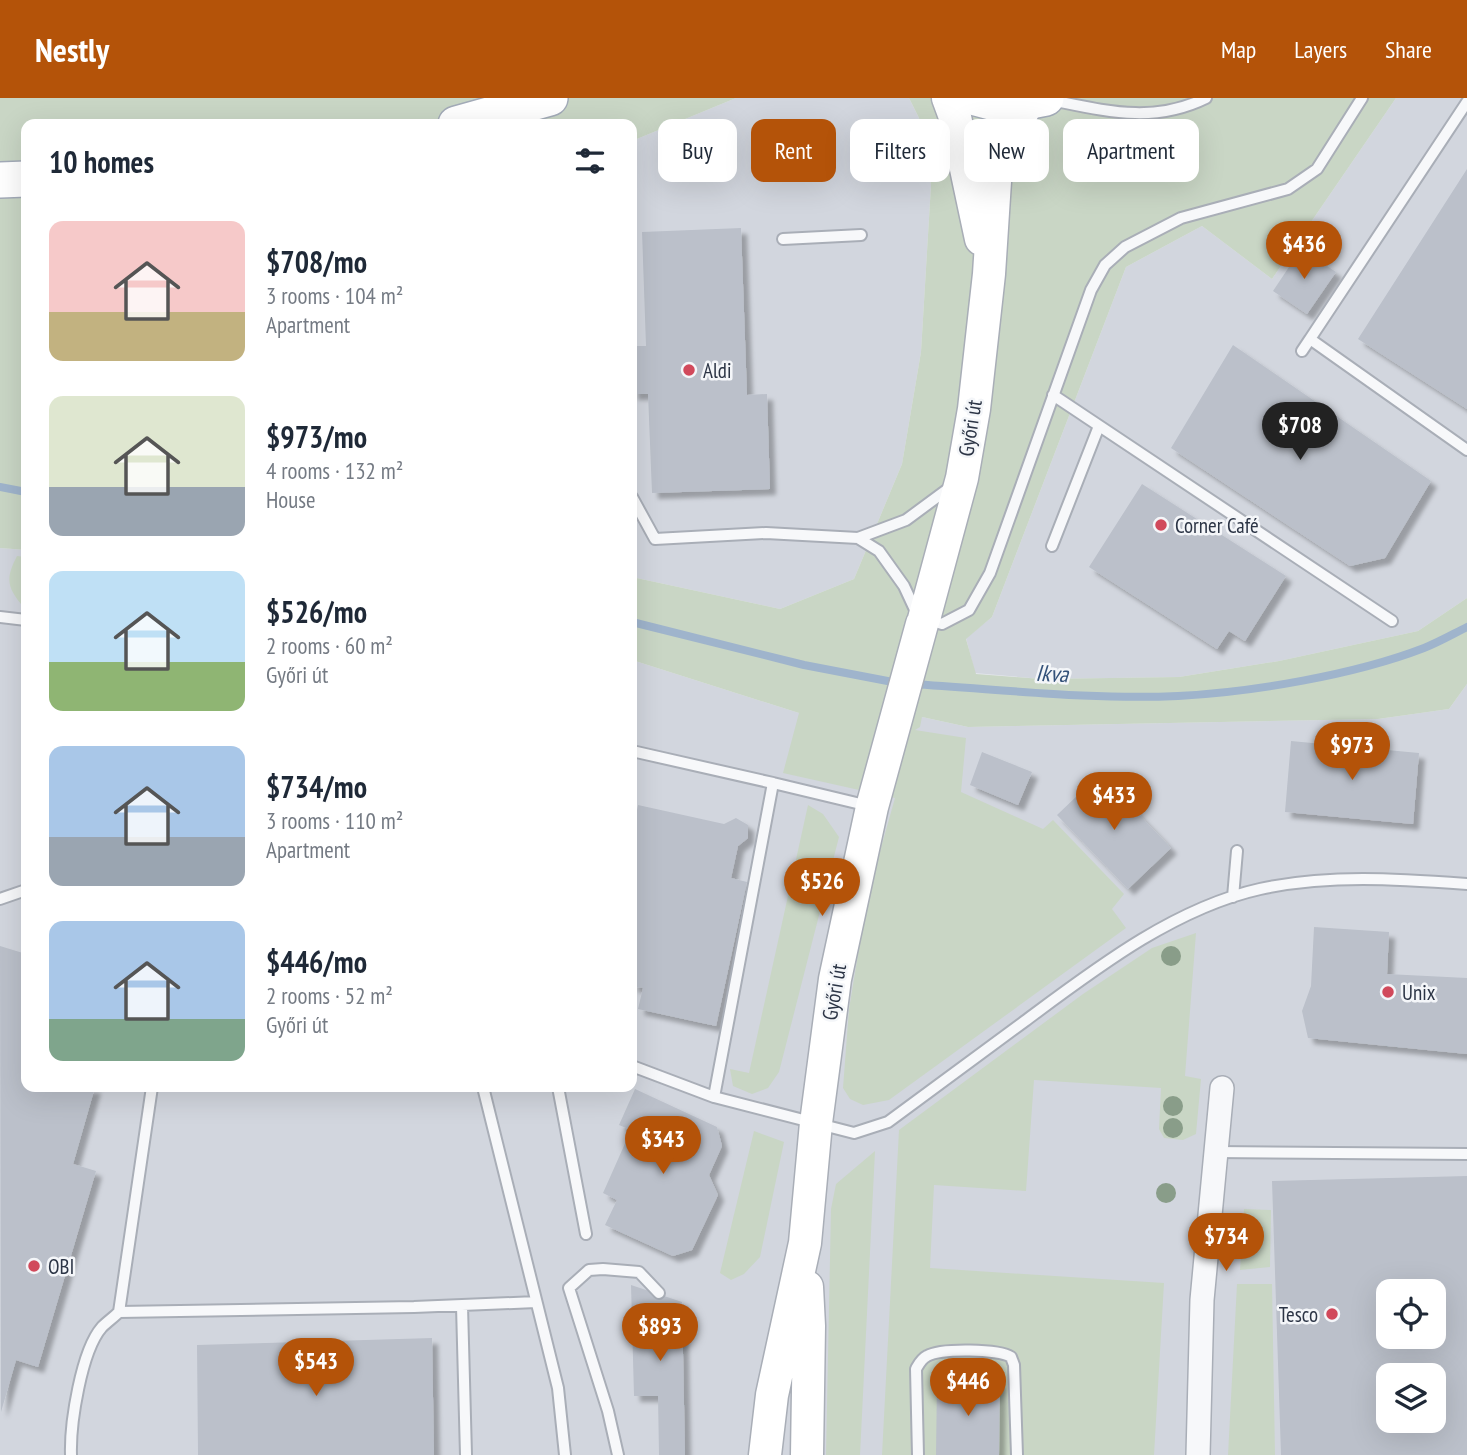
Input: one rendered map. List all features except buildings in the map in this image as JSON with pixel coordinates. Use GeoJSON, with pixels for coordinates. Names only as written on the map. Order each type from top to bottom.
{"type":"FeatureCollection","features":[{"type":"Feature","properties":{"kind":"main road"},"geometry":{"type":"LineString","coordinates":[[474,119],[550,98]]}},
{"type":"Feature","properties":{"kind":"main road","name":"Győri út"},"geometry":{"type":"LineString","coordinates":[[948,98],[955,117],[989,274]]}},
{"type":"Feature","properties":{"kind":"main road"},"geometry":{"type":"LineString","coordinates":[[975,98],[1006,106],[1039,100]]}},
{"type":"Feature","properties":{"kind":"main road","name":"Győri út"},"geometry":{"type":"LineString","coordinates":[[765,1455],[772,1395],[805,1243],[816,1123],[835,979],[872,807],[962,478],[974,409],[989,274],[996,166],[1039,100]]}},
{"type":"Feature","properties":{"kind":"main road"},"geometry":{"type":"LineString","coordinates":[[0,180],[21,179]]}},
{"type":"Feature","properties":{"kind":"main road","name":"Győri út"},"geometry":{"type":"LineString","coordinates":[[805,1243],[809,1326],[807,1455]]}},
{"type":"Feature","properties":{"kind":"street"},"geometry":{"type":"LineString","coordinates":[[1198,1455],[1202,1300],[1222,1088]]}},
{"type":"Feature","properties":{"kind":"lane"},"geometry":{"type":"LineString","coordinates":[[1039,100],[1115,113],[1138,114],[1168,112],[1206,98]]}},
{"type":"Feature","properties":{"kind":"lane"},"geometry":{"type":"LineString","coordinates":[[858,538],[879,551],[904,586],[921,628],[942,624],[969,610],[990,573],[1091,290],[1105,265],[1125,247],[1181,218],[1289,189],[1317,169],[1362,98]]}},
{"type":"Feature","properties":{"kind":"lane"},"geometry":{"type":"LineString","coordinates":[[1302,351],[1467,102]]}},
{"type":"Feature","properties":{"kind":"lane"},"geometry":{"type":"LineString","coordinates":[[783,239],[861,236]]}},
{"type":"Feature","properties":{"kind":"lane"},"geometry":{"type":"LineString","coordinates":[[1310,340],[1467,450]]}},
{"type":"Feature","properties":{"kind":"lane"},"geometry":{"type":"LineString","coordinates":[[1053,395],[1392,621]]}},
{"type":"Feature","properties":{"kind":"lane"},"geometry":{"type":"LineString","coordinates":[[1052,546],[1099,426]]}},
{"type":"Feature","properties":{"kind":"lane"},"geometry":{"type":"LineString","coordinates":[[637,506],[655,539],[766,533],[858,538],[906,520],[962,478]]}},
{"type":"Feature","properties":{"kind":"lane"},"geometry":{"type":"LineString","coordinates":[[0,617],[21,619]]}},
{"type":"Feature","properties":{"kind":"lane"},"geometry":{"type":"LineString","coordinates":[[637,752],[872,807]]}},
{"type":"Feature","properties":{"kind":"lane"},"geometry":{"type":"LineString","coordinates":[[714,1097],[772,783]]}},
{"type":"Feature","properties":{"kind":"lane"},"geometry":{"type":"LineString","coordinates":[[1233,897],[1237,851]]}},
{"type":"Feature","properties":{"kind":"lane"},"geometry":{"type":"LineString","coordinates":[[637,1068],[714,1097],[854,1133],[888,1122],[1114,957],[1180,920],[1233,897],[1259,889],[1325,879],[1467,884]]}},
{"type":"Feature","properties":{"kind":"lane"},"geometry":{"type":"LineString","coordinates":[[0,899],[21,892]]}},
{"type":"Feature","properties":{"kind":"lane"},"geometry":{"type":"LineString","coordinates":[[71,1455],[71,1435],[85,1360],[102,1327],[119,1312],[151,1092]]}},
{"type":"Feature","properties":{"kind":"lane"},"geometry":{"type":"LineString","coordinates":[[484,1092],[558,1388],[565,1455]]}},
{"type":"Feature","properties":{"kind":"lane"},"geometry":{"type":"LineString","coordinates":[[559,1092],[586,1234]]}},
{"type":"Feature","properties":{"kind":"lane"},"geometry":{"type":"LineString","coordinates":[[1215,1152],[1467,1154]]}},
{"type":"Feature","properties":{"kind":"lane"},"geometry":{"type":"LineString","coordinates":[[618,1455],[608,1411],[569,1288],[589,1270],[603,1269],[639,1272],[659,1293]]}},
{"type":"Feature","properties":{"kind":"lane"},"geometry":{"type":"LineString","coordinates":[[119,1312],[462,1306],[536,1302]]}},
{"type":"Feature","properties":{"kind":"lane"},"geometry":{"type":"LineString","coordinates":[[462,1306],[466,1455]]}},
{"type":"Feature","properties":{"kind":"lane"},"geometry":{"type":"LineString","coordinates":[[918,1455],[916,1369],[921,1360],[937,1352],[999,1351],[1011,1357],[1014,1364],[1017,1455]]}},
{"type":"Feature","properties":{"kind":"shaded area"},"geometry":{"type":"Polygon","coordinates":[[[736,98],[909,98],[919,119],[850,119],[850,182],[930,182],[931,185],[921,352],[902,464],[854,579],[780,609],[637,578],[637,139],[658,130],[658,182],[737,182],[737,119],[685,119],[736,98]]]}},
{"type":"Feature","properties":{"kind":"shaded area"},"geometry":{"type":"Polygon","coordinates":[[[1396,98],[1467,98],[1467,598],[1418,631],[1279,661],[1179,677],[1042,679],[975,673],[966,638],[992,617],[1126,267],[1202,226],[1272,279],[1396,98]]]}},
{"type":"Feature","properties":{"kind":"shaded area"},"geometry":{"type":"Polygon","coordinates":[[[0,548],[21,550],[21,1092],[637,1092],[637,662],[799,713],[914,730],[922,717],[968,727],[1378,719],[1449,709],[1467,684],[1467,1455],[0,1455],[0,548]]]}},
{"type":"Feature","properties":{"kind":"green space"},"geometry":{"type":"Polygon","coordinates":[[[0,98],[736,98],[685,119],[658,119],[658,130],[637,139],[637,119],[21,119],[21,550],[0,548],[0,98]]]}},
{"type":"Feature","properties":{"kind":"green space"},"geometry":{"type":"Polygon","coordinates":[[[909,98],[1396,98],[1272,279],[1202,226],[1126,267],[992,617],[966,639],[976,674],[1042,679],[1179,677],[1279,661],[1418,631],[1467,598],[1467,684],[1449,709],[1378,719],[968,727],[922,717],[920,727],[915,730],[966,738],[961,792],[1043,829],[1053,820],[1124,894],[1112,909],[1126,928],[889,1100],[863,1105],[850,1099],[843,1088],[849,1009],[868,894],[895,798],[783,773],[799,713],[637,662],[637,578],[780,609],[854,579],[902,464],[921,352],[930,182],[950,182],[950,119],[919,119],[909,98]]]}},
{"type":"Feature","properties":{"kind":"green space"},"geometry":{"type":"Polygon","coordinates":[[[17,556],[21,556],[21,603],[12,590],[10,572],[17,556]]]}},
{"type":"Feature","properties":{"kind":"green space"},"geometry":{"type":"Polygon","coordinates":[[[808,805],[823,814],[839,837],[779,1072],[768,1088],[752,1094],[733,1086],[730,1069],[749,1073],[808,805]]]}},
{"type":"Feature","properties":{"kind":"green space"},"geometry":{"type":"Polygon","coordinates":[[[1196,933],[1185,1076],[1201,1079],[1196,1134],[1183,1140],[1164,1138],[1159,1129],[1161,1088],[1034,1080],[1026,1191],[934,1185],[930,1268],[1164,1283],[1154,1455],[882,1455],[899,1130],[1083,994],[1152,948],[1196,933]]]}},
{"type":"Feature","properties":{"kind":"green space"},"geometry":{"type":"Polygon","coordinates":[[[754,1131],[784,1142],[760,1257],[744,1274],[731,1280],[720,1273],[754,1131]]]}},
{"type":"Feature","properties":{"kind":"green space"},"geometry":{"type":"Polygon","coordinates":[[[875,1151],[860,1455],[826,1455],[831,1209],[836,1184],[875,1151]]]}},
{"type":"Feature","properties":{"kind":"green space"},"geometry":{"type":"Polygon","coordinates":[[[1244,1209],[1271,1210],[1270,1267],[1240,1270],[1244,1209]]]}},
{"type":"Feature","properties":{"kind":"green space"},"geometry":{"type":"Polygon","coordinates":[[[1237,1284],[1272,1284],[1275,1455],[1228,1455],[1237,1284]]]}},
{"type":"Feature","properties":{"kind":"waterway","name":"Ikva"},"geometry":{"type":"LineString","coordinates":[[0,487],[21,491]]}},
{"type":"Feature","properties":{"kind":"waterway","name":"Ikva"},"geometry":{"type":"LineString","coordinates":[[637,623],[804,665],[898,683]]}},
{"type":"Feature","properties":{"kind":"waterway","name":"Ikva"},"geometry":{"type":"LineString","coordinates":[[911,684],[1111,697],[1207,694],[1303,681],[1367,666],[1424,648],[1467,627]]}},
{"type":"Feature","properties":{"kind":"place","name":"Aldi"},"geometry":{"type":"Point","coordinates":[689,370]}},
{"type":"Feature","properties":{"kind":"place","name":"Corner Café"},"geometry":{"type":"Point","coordinates":[1161,525]}},
{"type":"Feature","properties":{"kind":"place","name":"Unix"},"geometry":{"type":"Point","coordinates":[1388,992]}},
{"type":"Feature","properties":{"kind":"place","name":"OBI"},"geometry":{"type":"Point","coordinates":[34,1266]}},
{"type":"Feature","properties":{"kind":"place","name":"Tesco"},"geometry":{"type":"Point","coordinates":[1332,1314]}}]}
